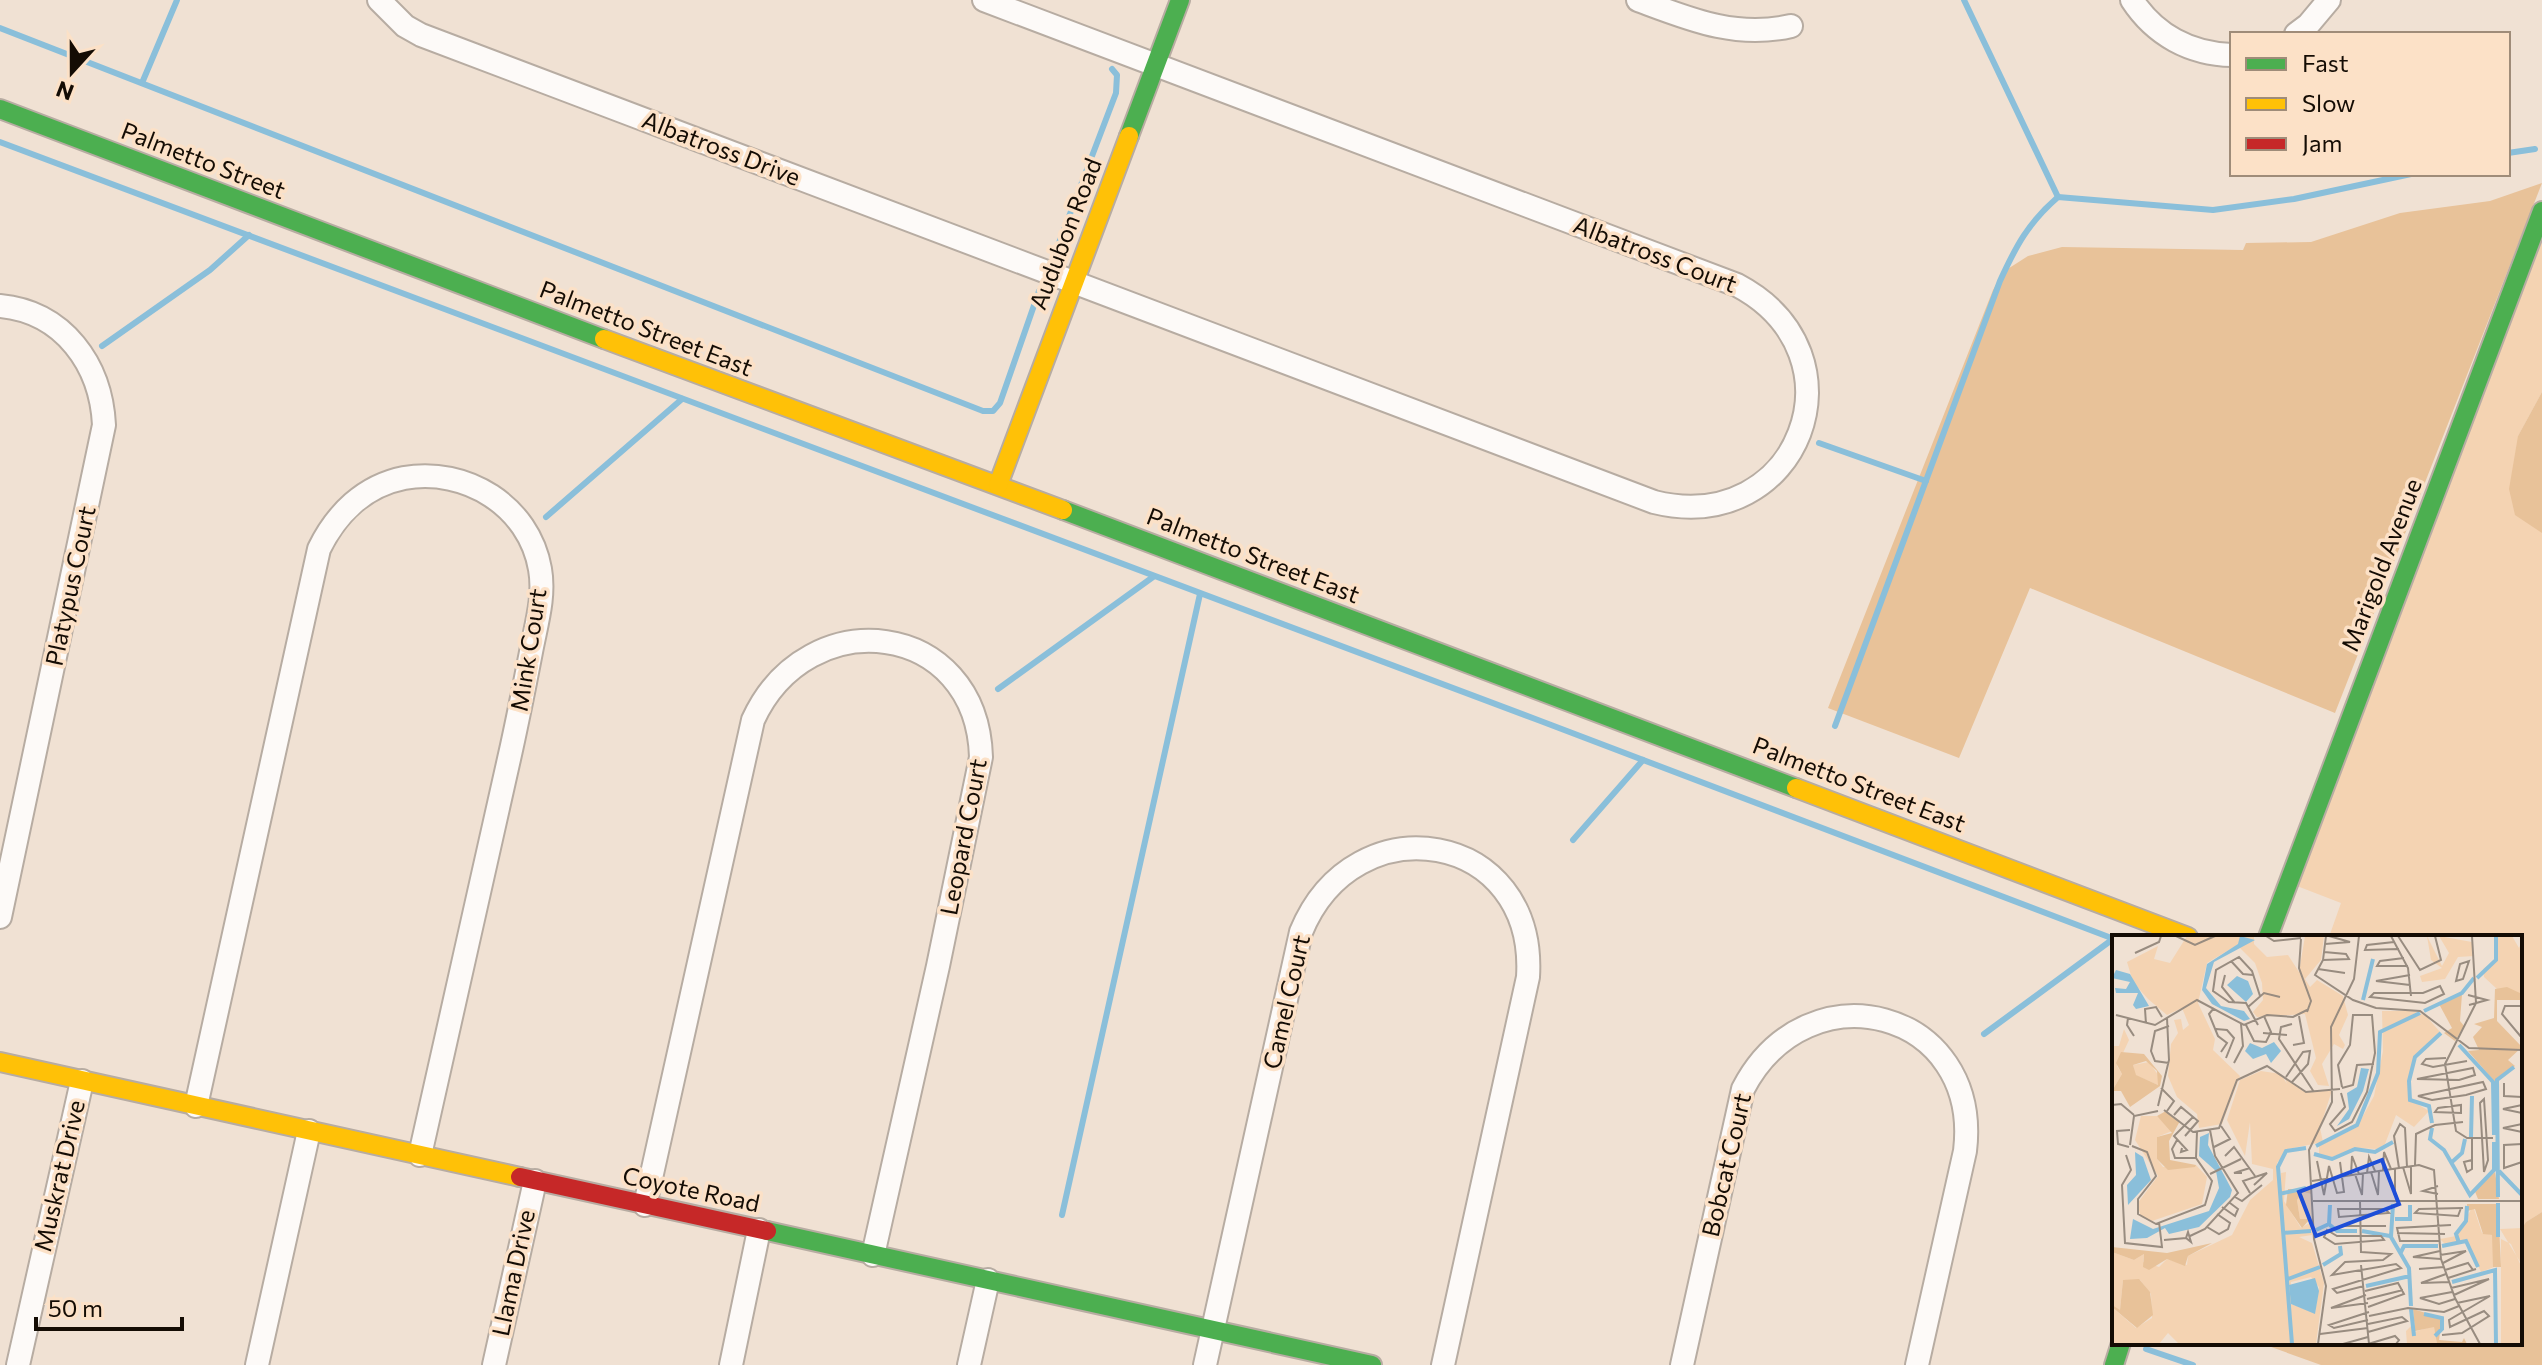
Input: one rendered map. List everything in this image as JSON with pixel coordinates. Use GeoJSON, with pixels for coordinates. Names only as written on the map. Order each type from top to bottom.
{"type":"FeatureCollection","features":[{"type":"Feature","properties":{"kind":"main road","name":"Audubon Road"},"geometry":{"type":"LineString","coordinates":[[998,485],[1180,0]]}},
{"type":"Feature","properties":{"kind":"main road","name":"Palmetto Street"},"geometry":{"type":"LineString","coordinates":[[0,109],[299,223]]}},
{"type":"Feature","properties":{"kind":"main road","name":"Marigold Avenue"},"geometry":{"type":"LineString","coordinates":[[2269,935],[2542,211]]}},
{"type":"Feature","properties":{"kind":"main road","name":"Palmetto Street East"},"geometry":{"type":"LineString","coordinates":[[299,223],[2183,935]]}},
{"type":"Feature","properties":{"kind":"main road","name":"Coyote Road"},"geometry":{"type":"LineString","coordinates":[[0,1062],[1372,1365]]}},
{"type":"Feature","properties":{"kind":"main road"},"geometry":{"type":"LineString","coordinates":[[2114,1365],[2120,1345]]}},
{"type":"Feature","properties":{"kind":"street","name":"Albatross Drive"},"geometry":{"type":"LineString","coordinates":[[379,0],[405,26],[421,35],[1074,282]]}},
{"type":"Feature","properties":{"kind":"street"},"geometry":{"type":"LineString","coordinates":[[984,0],[1156,65]]}},
{"type":"Feature","properties":{"kind":"street"},"geometry":{"type":"LineString","coordinates":[[1638,0],[1699,23],[1732,30],[1754,31],[1791,26]]}},
{"type":"Feature","properties":{"kind":"street"},"geometry":{"type":"LineString","coordinates":[[2132,0],[2149,22],[2175,41],[2204,52],[2230,55]]}},
{"type":"Feature","properties":{"kind":"street"},"geometry":{"type":"LineString","coordinates":[[2299,32],[2329,0]]}},
{"type":"Feature","properties":{"kind":"street","name":"Albatross Court"},"geometry":{"type":"LineString","coordinates":[[1074,282],[1654,502],[1672,506],[1709,507],[1744,495],[1760,485],[1786,458],[1802,425],[1807,388],[1800,351],[1782,319],[1754,294],[1156,65]]}},
{"type":"Feature","properties":{"kind":"street","name":"Platypus Court"},"geometry":{"type":"LineString","coordinates":[[0,306],[44,319],[73,341],[100,389],[104,425],[0,917]]}},
{"type":"Feature","properties":{"kind":"street","name":"Mink Court"},"geometry":{"type":"LineString","coordinates":[[196,1106],[319,549],[327,532],[345,510],[384,484],[420,476],[458,480],[501,502],[523,526],[537,555],[541,595],[519,716],[420,1155]]}},
{"type":"Feature","properties":{"kind":"street","name":"Leopard Court"},"geometry":{"type":"LineString","coordinates":[[645,1205],[753,720],[782,675],[811,654],[845,643],[880,641],[897,644],[935,662],[964,692],[978,723],[981,757],[873,1255]]}},
{"type":"Feature","properties":{"kind":"street","name":"Camel Court"},"geometry":{"type":"LineString","coordinates":[[1205,1365],[1297,947],[1307,917],[1336,879],[1362,861],[1391,850],[1428,847],[1471,861],[1506,891],[1523,923],[1529,959],[1528,977],[1443,1365]]}},
{"type":"Feature","properties":{"kind":"street","name":"Bobcat Court"},"geometry":{"type":"LineString","coordinates":[[1682,1365],[1743,1089],[1762,1058],[1789,1034],[1822,1019],[1858,1015],[1893,1022],[1937,1052],[1956,1081],[1966,1116],[1965,1151],[1917,1365]]}},
{"type":"Feature","properties":{"kind":"street","name":"Muskrat Drive"},"geometry":{"type":"LineString","coordinates":[[18,1365],[82,1081]]}},
{"type":"Feature","properties":{"kind":"street"},"geometry":{"type":"LineString","coordinates":[[257,1365],[309,1131]]}},
{"type":"Feature","properties":{"kind":"street","name":"Llama Drive"},"geometry":{"type":"LineString","coordinates":[[494,1365],[535,1181]]}},
{"type":"Feature","properties":{"kind":"street"},"geometry":{"type":"LineString","coordinates":[[731,1365],[759,1230]]}},
{"type":"Feature","properties":{"kind":"street"},"geometry":{"type":"LineString","coordinates":[[969,1365],[988,1280]]}},
{"type":"Feature","properties":{"kind":"shaded area"},"geometry":{"type":"Polygon","coordinates":[[[2542,183],[2335,713],[2030,588],[1959,758],[1828,708],[1993,290],[2003,272],[2028,256],[2062,247],[2243,250],[2246,243],[2311,242],[2400,213],[2490,201],[2542,183]]]}},
{"type":"Feature","properties":{"kind":"shaded area"},"geometry":{"type":"Polygon","coordinates":[[[2542,241],[2542,392],[2518,436],[2542,533],[2542,1212],[2522,1228],[2522,935],[2330,935],[2341,903],[2297,886],[2542,241]]]}},
{"type":"Feature","properties":{"kind":"shaded area"},"geometry":{"type":"Polygon","coordinates":[[[2542,392],[2542,533],[2515,515],[2509,489],[2518,436],[2542,392]]]}},
{"type":"Feature","properties":{"kind":"shaded area"},"geometry":{"type":"Polygon","coordinates":[[[2542,1212],[2542,1365],[2321,1365],[2266,1345],[2522,1345],[2522,1228],[2542,1212]]]}},
{"type":"Feature","properties":{"kind":"waterway"},"geometry":{"type":"LineString","coordinates":[[142,83],[177,0]]}},
{"type":"Feature","properties":{"kind":"waterway"},"geometry":{"type":"LineString","coordinates":[[1964,0],[2058,197]]}},
{"type":"Feature","properties":{"kind":"waterway"},"geometry":{"type":"LineString","coordinates":[[0,28],[983,411],[993,411],[1000,403],[1039,291]]}},
{"type":"Feature","properties":{"kind":"waterway"},"geometry":{"type":"LineString","coordinates":[[1057,248],[1116,93],[1117,75],[1112,69]]}},
{"type":"Feature","properties":{"kind":"waterway"},"geometry":{"type":"LineString","coordinates":[[0,142],[2112,938]]}},
{"type":"Feature","properties":{"kind":"waterway"},"geometry":{"type":"LineString","coordinates":[[2510,153],[2535,149]]}},
{"type":"Feature","properties":{"kind":"waterway"},"geometry":{"type":"LineString","coordinates":[[1835,726],[2000,281],[2024,236],[2058,197],[2213,210],[2294,199],[2402,176]]}},
{"type":"Feature","properties":{"kind":"waterway"},"geometry":{"type":"LineString","coordinates":[[102,346],[210,270],[249,235]]}},
{"type":"Feature","properties":{"kind":"waterway"},"geometry":{"type":"LineString","coordinates":[[546,517],[682,399]]}},
{"type":"Feature","properties":{"kind":"waterway"},"geometry":{"type":"LineString","coordinates":[[1819,443],[1926,481]]}},
{"type":"Feature","properties":{"kind":"waterway"},"geometry":{"type":"LineString","coordinates":[[998,689],[1153,577]]}},
{"type":"Feature","properties":{"kind":"waterway"},"geometry":{"type":"LineString","coordinates":[[1062,1215],[1200,594]]}},
{"type":"Feature","properties":{"kind":"waterway"},"geometry":{"type":"LineString","coordinates":[[1573,840],[1643,760]]}},
{"type":"Feature","properties":{"kind":"waterway"},"geometry":{"type":"LineString","coordinates":[[1984,1034],[2112,940]]}},
{"type":"Feature","properties":{"kind":"waterway"},"geometry":{"type":"LineString","coordinates":[[2146,1349],[2193,1365]]}},
{"type":"Feature","properties":{"kind":"traffic: fast"},"geometry":{"type":"LineString","coordinates":[[1129,136],[1180,0]]}},
{"type":"Feature","properties":{"kind":"traffic: fast"},"geometry":{"type":"LineString","coordinates":[[0,109],[604,339]]}},
{"type":"Feature","properties":{"kind":"traffic: fast"},"geometry":{"type":"LineString","coordinates":[[2269,935],[2542,211]]}},
{"type":"Feature","properties":{"kind":"traffic: fast"},"geometry":{"type":"LineString","coordinates":[[1063,510],[1796,788]]}},
{"type":"Feature","properties":{"kind":"traffic: fast"},"geometry":{"type":"LineString","coordinates":[[767,1231],[1372,1365]]}},
{"type":"Feature","properties":{"kind":"traffic: fast"},"geometry":{"type":"LineString","coordinates":[[2114,1365],[2120,1345]]}},
{"type":"Feature","properties":{"kind":"traffic: slow"},"geometry":{"type":"LineString","coordinates":[[998,485],[1129,136]]}},
{"type":"Feature","properties":{"kind":"traffic: slow"},"geometry":{"type":"LineString","coordinates":[[604,339],[1063,510]]}},
{"type":"Feature","properties":{"kind":"traffic: slow"},"geometry":{"type":"LineString","coordinates":[[1796,788],[2183,935]]}},
{"type":"Feature","properties":{"kind":"traffic: slow"},"geometry":{"type":"LineString","coordinates":[[0,1062],[520,1177]]}},
{"type":"Feature","properties":{"kind":"traffic: jam"},"geometry":{"type":"LineString","coordinates":[[520,1177],[767,1231]]}}]}
